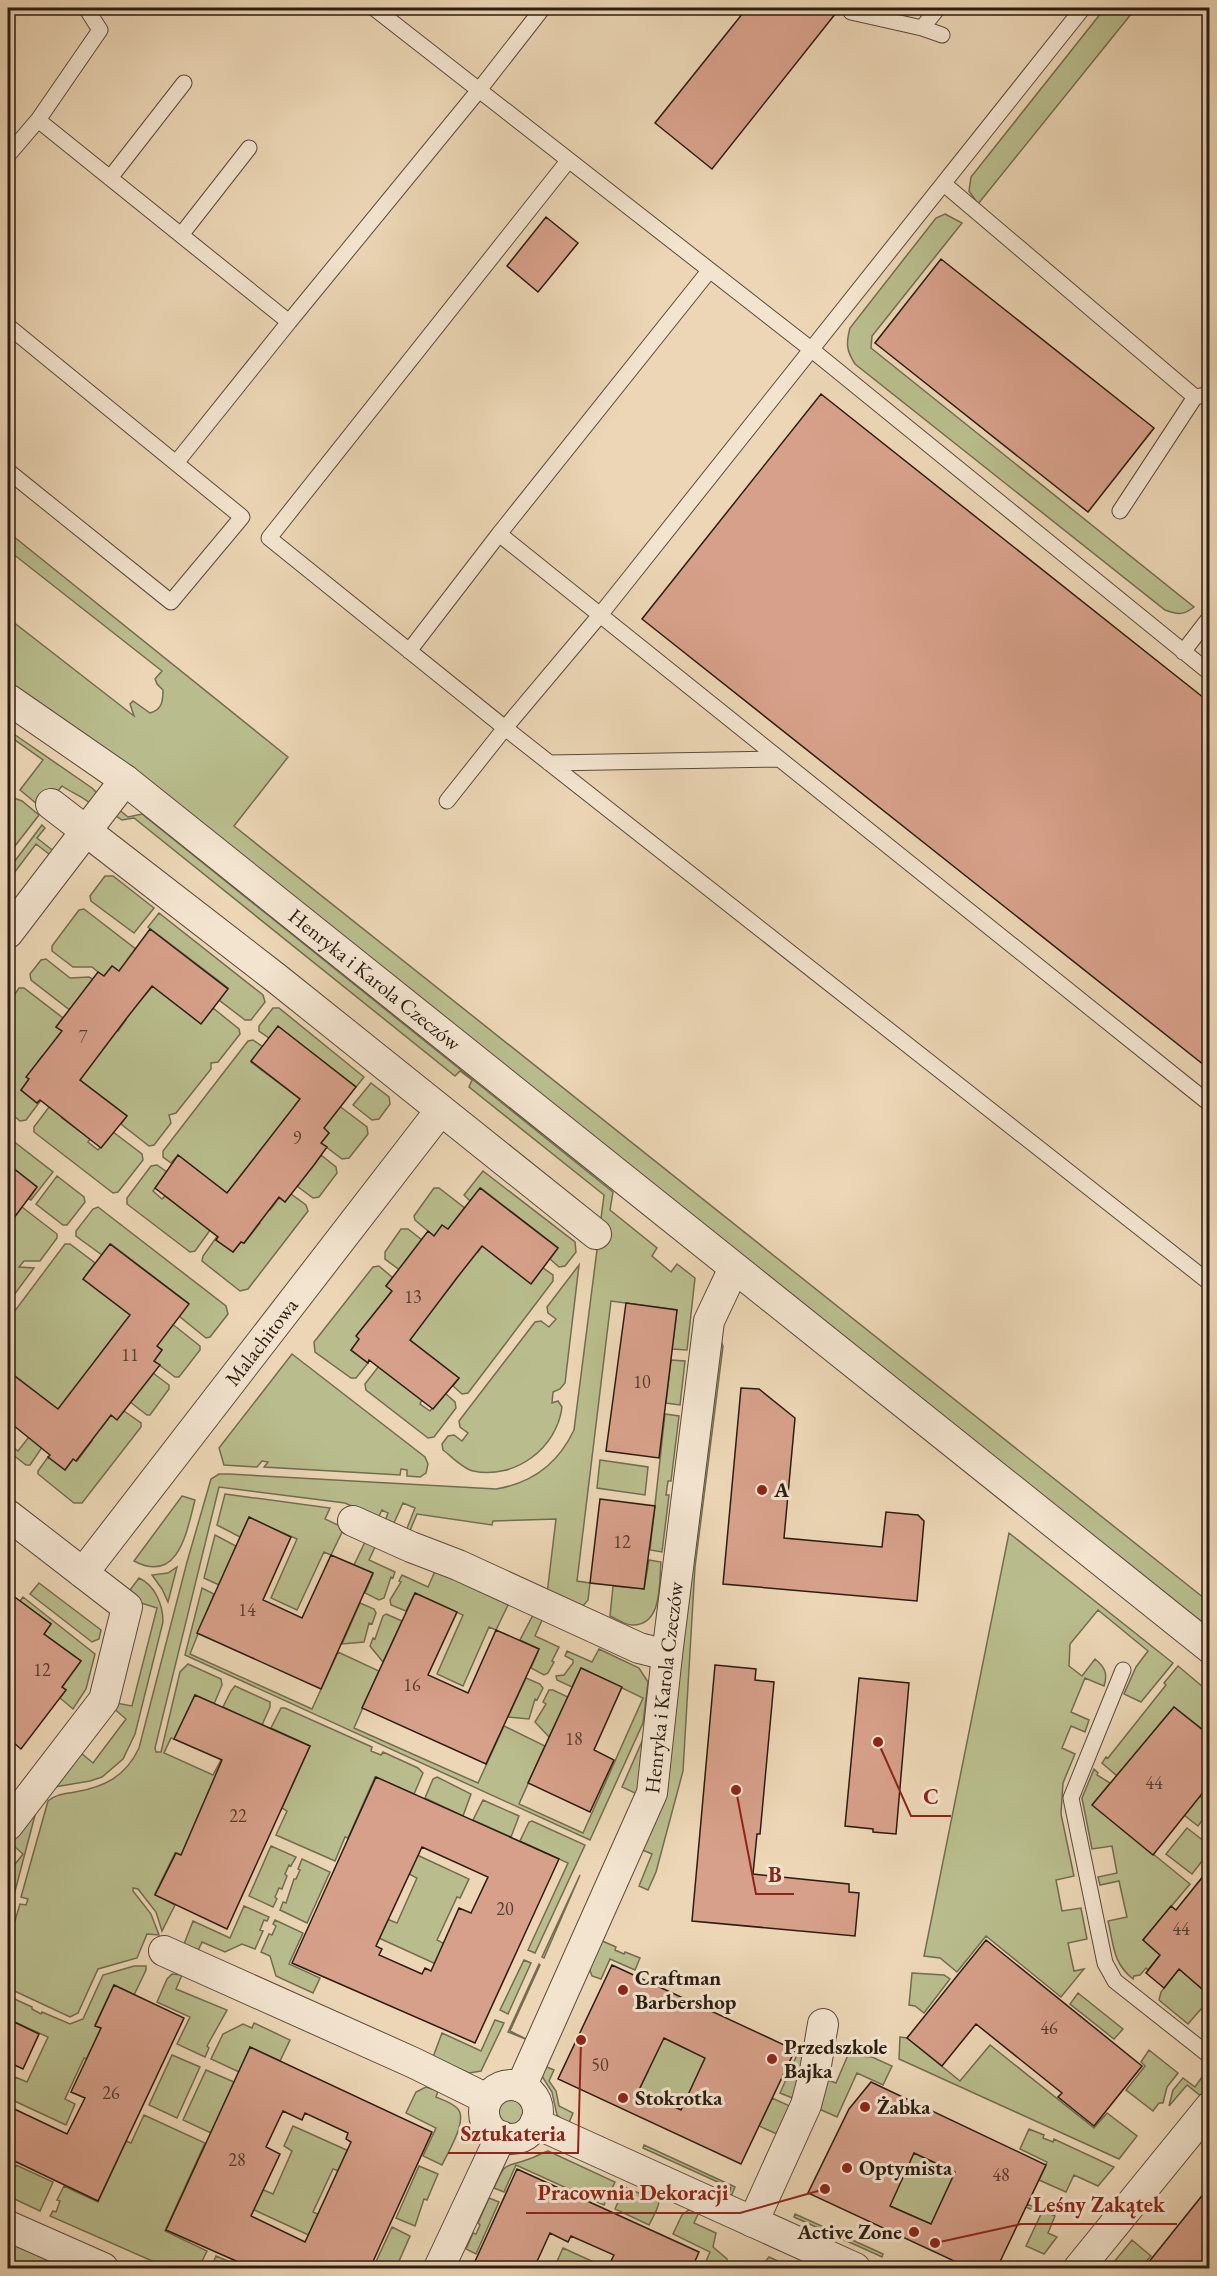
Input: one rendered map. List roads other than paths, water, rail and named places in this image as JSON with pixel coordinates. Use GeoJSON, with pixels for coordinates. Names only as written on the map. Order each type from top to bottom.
{"type":"FeatureCollection","features":[{"type":"Feature","properties":{"kind":"street","name":"Henryka i Karola Czeczów"},"geometry":{"type":"LineString","coordinates":[[8,699],[125,780],[1209,1648]]}},
{"type":"Feature","properties":{"kind":"street"},"geometry":{"type":"LineString","coordinates":[[8,933],[125,780]]}},
{"type":"Feature","properties":{"kind":"street"},"geometry":{"type":"LineString","coordinates":[[51,804],[276,978],[596,1234]]}},
{"type":"Feature","properties":{"kind":"street","name":"Malachitowa"},"geometry":{"type":"LineString","coordinates":[[83,1573],[440,1111]]}},
{"type":"Feature","properties":{"kind":"street","name":"Henryka i Karola Czeczów"},"geometry":{"type":"LineString","coordinates":[[521,2087],[652,1793],[709,1321],[734,1268]]}},
{"type":"Feature","properties":{"kind":"street"},"geometry":{"type":"LineString","coordinates":[[8,1515],[127,1608],[104,1700],[8,1825]]}},
{"type":"Feature","properties":{"kind":"street"},"geometry":{"type":"LineString","coordinates":[[353,1521],[458,1565],[639,1648],[667,1655]]}},
{"type":"Feature","properties":{"kind":"street"},"geometry":{"type":"LineString","coordinates":[[164,1952],[414,2063],[488,2099]]}},
{"type":"Feature","properties":{"kind":"street"},"geometry":{"type":"LineString","coordinates":[[753,2222],[806,2105],[812,2087],[823,2024]]}},
{"type":"Feature","properties":{"kind":"street"},"geometry":{"type":"LineString","coordinates":[[503,2086],[521,2087],[535,2099],[538,2111],[536,2122],[530,2131],[522,2136],[512,2139],[501,2136],[494,2132],[486,2120],[485,2107],[488,2099],[495,2090],[503,2086]]}},
{"type":"Feature","properties":{"kind":"street"},"geometry":{"type":"LineString","coordinates":[[1079,2268],[1209,2107]]}},
{"type":"Feature","properties":{"kind":"street"},"geometry":{"type":"LineString","coordinates":[[536,2122],[855,2268]]}},
{"type":"Feature","properties":{"kind":"street"},"geometry":{"type":"LineString","coordinates":[[439,2268],[501,2136]]}},
{"type":"Feature","properties":{"kind":"street"},"geometry":{"type":"LineString","coordinates":[[8,2226],[103,2268]]}},
{"type":"Feature","properties":{"kind":"lane"},"geometry":{"type":"LineString","coordinates":[[8,155],[38,120],[100,30],[86,8]]}},
{"type":"Feature","properties":{"kind":"lane"},"geometry":{"type":"LineString","coordinates":[[374,8],[812,350],[1209,673]]}},
{"type":"Feature","properties":{"kind":"lane"},"geometry":{"type":"LineString","coordinates":[[176,463],[480,90],[543,8]]}},
{"type":"Feature","properties":{"kind":"lane"},"geometry":{"type":"LineString","coordinates":[[922,28],[938,8]]}},
{"type":"Feature","properties":{"kind":"lane"},"geometry":{"type":"LineString","coordinates":[[447,801],[600,615],[1083,8]]}},
{"type":"Feature","properties":{"kind":"lane"},"geometry":{"type":"LineString","coordinates":[[851,12],[922,28],[942,35]]}},
{"type":"Feature","properties":{"kind":"lane"},"geometry":{"type":"LineString","coordinates":[[110,178],[184,82]]}},
{"type":"Feature","properties":{"kind":"lane"},"geometry":{"type":"LineString","coordinates":[[38,120],[289,322]]}},
{"type":"Feature","properties":{"kind":"lane"},"geometry":{"type":"LineString","coordinates":[[181,235],[249,148]]}},
{"type":"Feature","properties":{"kind":"lane"},"geometry":{"type":"LineString","coordinates":[[568,160],[269,538],[549,763],[1209,1283]]}},
{"type":"Feature","properties":{"kind":"lane"},"geometry":{"type":"LineString","coordinates":[[944,184],[1202,395],[1120,511]]}},
{"type":"Feature","properties":{"kind":"lane"},"geometry":{"type":"LineString","coordinates":[[409,651],[499,534],[710,271]]}},
{"type":"Feature","properties":{"kind":"lane"},"geometry":{"type":"LineString","coordinates":[[8,326],[242,517],[171,603],[8,471]]}},
{"type":"Feature","properties":{"kind":"lane"},"geometry":{"type":"LineString","coordinates":[[499,534],[1209,1104]]}},
{"type":"Feature","properties":{"kind":"lane"},"geometry":{"type":"LineString","coordinates":[[1183,652],[1209,618]]}},
{"type":"Feature","properties":{"kind":"lane"},"geometry":{"type":"LineString","coordinates":[[549,763],[780,759]]}},
{"type":"Feature","properties":{"kind":"lane"},"geometry":{"type":"LineString","coordinates":[[1124,1670],[1071,1798],[1105,1963],[1115,1981],[1209,2056]]}},
{"type":"Feature","properties":{"kind":"place","name":"A"},"geometry":{"type":"Point","coordinates":[762,1490]}},
{"type":"Feature","properties":{"kind":"place","name":"C"},"geometry":{"type":"Point","coordinates":[878,1742]}},
{"type":"Feature","properties":{"kind":"place","name":"B"},"geometry":{"type":"Point","coordinates":[736,1790]}},
{"type":"Feature","properties":{"kind":"place","name":"Craftman Barbershop"},"geometry":{"type":"Point","coordinates":[623,1990]}},
{"type":"Feature","properties":{"kind":"place","name":"Sztukateria"},"geometry":{"type":"Point","coordinates":[581,2040]}},
{"type":"Feature","properties":{"kind":"place","name":"Przedszkole Bajka"},"geometry":{"type":"Point","coordinates":[772,2059]}},
{"type":"Feature","properties":{"kind":"place","name":"Stokrotka"},"geometry":{"type":"Point","coordinates":[623,2098]}},
{"type":"Feature","properties":{"kind":"place","name":"Żabka"},"geometry":{"type":"Point","coordinates":[865,2107]}},
{"type":"Feature","properties":{"kind":"place","name":"Optymista"},"geometry":{"type":"Point","coordinates":[847,2168]}},
{"type":"Feature","properties":{"kind":"place","name":"Pracownia Dekoracji"},"geometry":{"type":"Point","coordinates":[825,2189]}},
{"type":"Feature","properties":{"kind":"place","name":"Active Zone"},"geometry":{"type":"Point","coordinates":[914,2232]}},
{"type":"Feature","properties":{"kind":"place","name":"Leśny Zakątek"},"geometry":{"type":"Point","coordinates":[935,2243]}}]}
